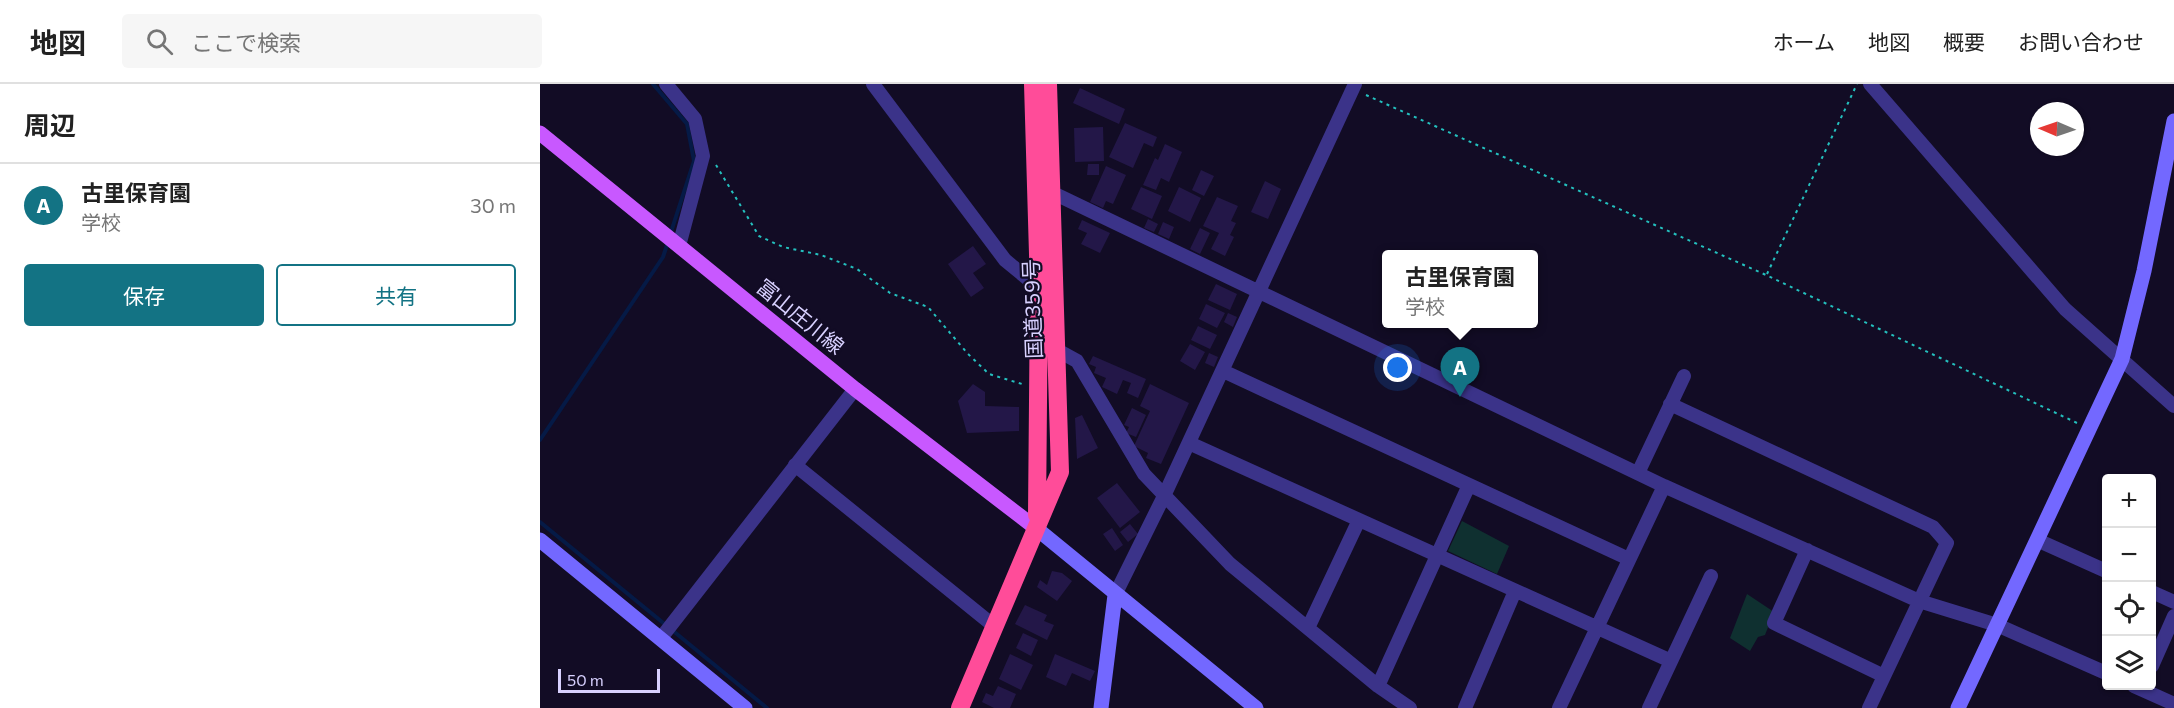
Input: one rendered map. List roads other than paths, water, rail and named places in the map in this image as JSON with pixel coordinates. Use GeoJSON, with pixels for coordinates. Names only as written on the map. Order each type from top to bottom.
{"type":"FeatureCollection","features":[{"type":"Feature","properties":{"kind":"highway","name":"国道359号"},"geometry":{"type":"LineString","coordinates":[[1032,84],[1039,288],[1037,529]]}},
{"type":"Feature","properties":{"kind":"highway","name":"国道359号"},"geometry":{"type":"LineString","coordinates":[[960,708],[1060,472],[1048,84]]}},
{"type":"Feature","properties":{"kind":"main road","name":"富山庄川線"},"geometry":{"type":"LineString","coordinates":[[540,133],[855,389],[1037,529]]}},
{"type":"Feature","properties":{"kind":"street"},"geometry":{"type":"LineString","coordinates":[[666,84],[694,119],[703,156],[679,246]]}},
{"type":"Feature","properties":{"kind":"street"},"geometry":{"type":"LineString","coordinates":[[873,84],[1005,260],[1039,288]]}},
{"type":"Feature","properties":{"kind":"street"},"geometry":{"type":"LineString","coordinates":[[1870,84],[2065,309],[2174,406]]}},
{"type":"Feature","properties":{"kind":"street"},"geometry":{"type":"LineString","coordinates":[[1101,708],[1115,595],[1223,371],[1354,87]]}},
{"type":"Feature","properties":{"kind":"street"},"geometry":{"type":"LineString","coordinates":[[1964,706],[1996,625],[2122,359],[2144,271],[2174,121]]}},
{"type":"Feature","properties":{"kind":"street"},"geometry":{"type":"LineString","coordinates":[[1051,192],[1664,486],[1919,601],[1996,625],[2102,672]]}},
{"type":"Feature","properties":{"kind":"street"},"geometry":{"type":"LineString","coordinates":[[1056,350],[1077,361],[1144,474],[1230,564],[1378,686],[1410,708]]}},
{"type":"Feature","properties":{"kind":"street"},"geometry":{"type":"LineString","coordinates":[[1223,371],[1629,559]]}},
{"type":"Feature","properties":{"kind":"street"},"geometry":{"type":"LineString","coordinates":[[1638,473],[1684,376]]}},
{"type":"Feature","properties":{"kind":"street"},"geometry":{"type":"LineString","coordinates":[[661,638],[855,389]]}},
{"type":"Feature","properties":{"kind":"street"},"geometry":{"type":"LineString","coordinates":[[1670,404],[1933,527],[1947,543],[1869,708]]}},
{"type":"Feature","properties":{"kind":"street"},"geometry":{"type":"LineString","coordinates":[[1189,442],[1671,661]]}},
{"type":"Feature","properties":{"kind":"street"},"geometry":{"type":"LineString","coordinates":[[795,465],[994,626]]}},
{"type":"Feature","properties":{"kind":"street"},"geometry":{"type":"LineString","coordinates":[[1378,686],[1469,485]]}},
{"type":"Feature","properties":{"kind":"street"},"geometry":{"type":"LineString","coordinates":[[1559,708],[1664,486]]}},
{"type":"Feature","properties":{"kind":"street"},"geometry":{"type":"LineString","coordinates":[[1308,628],[1359,520]]}},
{"type":"Feature","properties":{"kind":"street"},"geometry":{"type":"LineString","coordinates":[[1037,529],[1256,708]]}},
{"type":"Feature","properties":{"kind":"street"},"geometry":{"type":"LineString","coordinates":[[540,540],[745,708]]}},
{"type":"Feature","properties":{"kind":"street"},"geometry":{"type":"LineString","coordinates":[[2037,540],[2102,570]]}},
{"type":"Feature","properties":{"kind":"street"},"geometry":{"type":"LineString","coordinates":[[1807,550],[1774,623],[1884,676]]}},
{"type":"Feature","properties":{"kind":"street"},"geometry":{"type":"LineString","coordinates":[[1649,708],[1711,576]]}},
{"type":"Feature","properties":{"kind":"street"},"geometry":{"type":"LineString","coordinates":[[1465,708],[1515,591]]}},
{"type":"Feature","properties":{"kind":"street"},"geometry":{"type":"LineString","coordinates":[[2156,594],[2174,602]]}},
{"type":"Feature","properties":{"kind":"street"},"geometry":{"type":"LineString","coordinates":[[2156,655],[2174,616]]}},
{"type":"Feature","properties":{"kind":"street"},"geometry":{"type":"LineString","coordinates":[[2145,690],[2174,704]]}},
{"type":"Feature","properties":{"kind":"waterway"},"geometry":{"type":"LineString","coordinates":[[653,84],[687,124],[694,161],[670,235]]}},
{"type":"Feature","properties":{"kind":"waterway"},"geometry":{"type":"LineString","coordinates":[[540,440],[663,257],[668,242]]}},
{"type":"Feature","properties":{"kind":"waterway"},"geometry":{"type":"LineString","coordinates":[[540,522],[667,626]]}},
{"type":"Feature","properties":{"kind":"waterway"},"geometry":{"type":"LineString","coordinates":[[672,630],[767,708]]}},
{"type":"Feature","properties":{"kind":"place","name":"古里保育園"},"geometry":{"type":"Point","coordinates":[1460,397]}}]}
